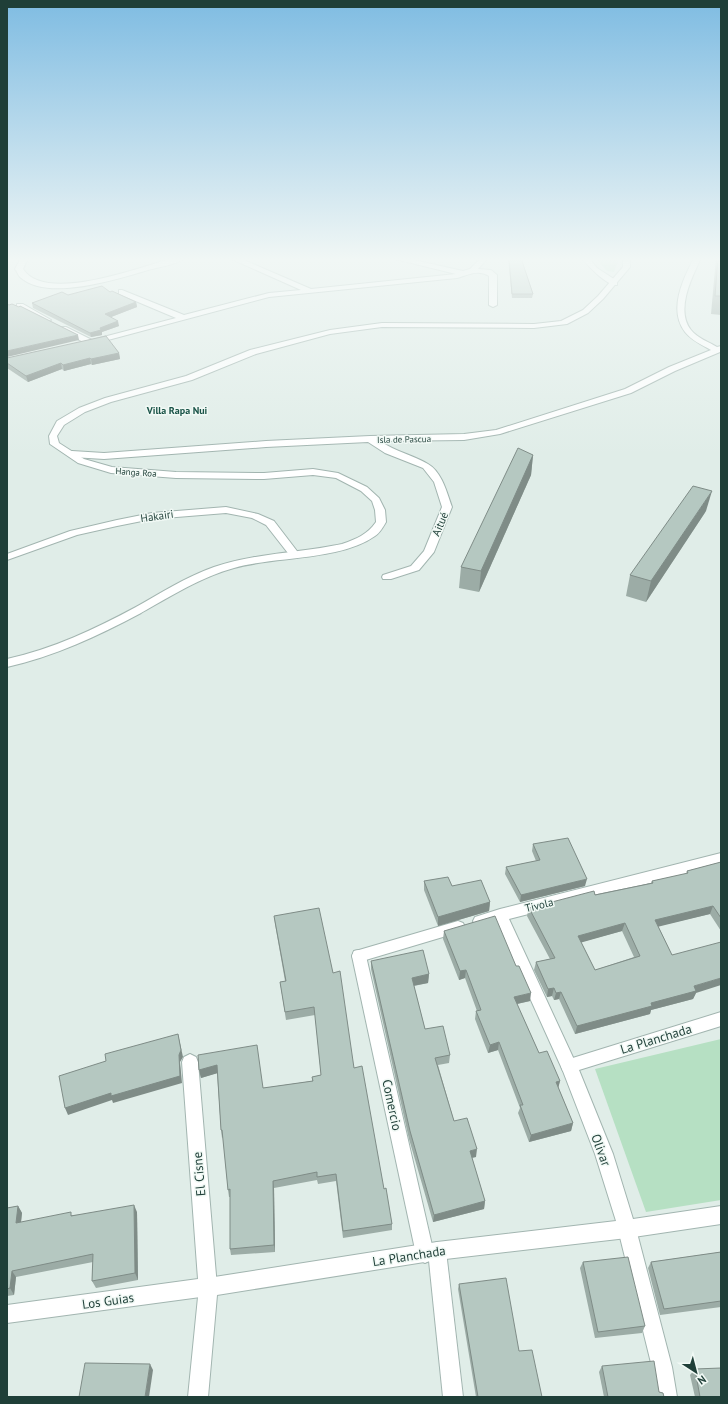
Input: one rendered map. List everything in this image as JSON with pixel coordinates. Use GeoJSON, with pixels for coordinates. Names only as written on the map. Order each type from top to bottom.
{"type":"FeatureCollection","features":[{"type":"Feature","properties":{"kind":"street"},"geometry":{"type":"LineString","coordinates":[[54,324],[90,342]]}},
{"type":"Feature","properties":{"kind":"street"},"geometry":{"type":"LineString","coordinates":[[75,346],[162,324]]}},
{"type":"Feature","properties":{"kind":"street","name":"Hanga Roa"},"geometry":{"type":"LineString","coordinates":[[7,663],[50,651],[91,634],[210,572],[231,565],[265,558],[295,555],[357,542],[372,534],[382,522],[380,510],[376,500],[364,488],[338,476],[314,472],[264,476],[154,473],[111,470],[81,461],[55,444],[53,436],[60,423],[82,410],[108,400],[189,378],[253,352],[330,332],[382,325],[554,325],[559,324]]}},
{"type":"Feature","properties":{"kind":"street"},"geometry":{"type":"LineString","coordinates":[[684,324],[688,332],[719,349]]}},
{"type":"Feature","properties":{"kind":"street","name":"Isla de Pascua"},"geometry":{"type":"LineString","coordinates":[[72,454],[104,456],[266,444],[370,439],[464,437],[497,432],[628,391],[672,369],[719,349]]}},
{"type":"Feature","properties":{"kind":"street","name":"Aitué"},"geometry":{"type":"LineString","coordinates":[[370,439],[388,451],[426,466],[439,482],[447,506],[429,552],[415,568],[387,577]]}},
{"type":"Feature","properties":{"kind":"street","name":"Hakairi"},"geometry":{"type":"LineString","coordinates":[[7,557],[74,533],[117,523],[152,516],[226,510],[255,516],[270,523],[295,555]]}},
{"type":"Feature","properties":{"kind":"street","name":"Tivola"},"geometry":{"type":"LineString","coordinates":[[359,956],[500,915],[721,859]]}},
{"type":"Feature","properties":{"kind":"street","name":"Olivar"},"geometry":{"type":"LineString","coordinates":[[500,915],[569,1066],[604,1154],[627,1228],[662,1367],[667,1397]]}},
{"type":"Feature","properties":{"kind":"street","name":"Comercio"},"geometry":{"type":"LineString","coordinates":[[359,956],[431,1252],[453,1397]]}},
{"type":"Feature","properties":{"kind":"street","name":"La Planchada"},"geometry":{"type":"LineString","coordinates":[[569,1066],[721,1019]]}},
{"type":"Feature","properties":{"kind":"street","name":"El Cisne"},"geometry":{"type":"LineString","coordinates":[[190,1062],[208,1287]]}},
{"type":"Feature","properties":{"kind":"street","name":"La Planchada"},"geometry":{"type":"LineString","coordinates":[[208,1287],[431,1252],[721,1215]]}},
{"type":"Feature","properties":{"kind":"street"},"geometry":{"type":"LineString","coordinates":[[198,1397],[208,1287]]}},
{"type":"Feature","properties":{"kind":"street","name":"Los Guias"},"geometry":{"type":"LineString","coordinates":[[7,1314],[208,1287]]}},
{"type":"Feature","properties":{"kind":"green space"},"geometry":{"type":"Polygon","coordinates":[[[721,1039],[721,1200],[646,1212],[595,1069],[721,1039]]]}},
{"type":"Feature","properties":{"kind":"building"},"geometry":{"type":"Polygon","coordinates":[[[7,324],[55,324],[78,335],[7,351],[7,324]]]}},
{"type":"Feature","properties":{"kind":"building"},"geometry":{"type":"Polygon","coordinates":[[[72,324],[112,324],[100,328],[101,330],[90,333],[72,324]]]}},
{"type":"Feature","properties":{"kind":"building"},"geometry":{"type":"Polygon","coordinates":[[[106,336],[119,353],[63,365],[61,363],[26,376],[7,363],[7,358],[106,336]]]}},
{"type":"Feature","properties":{"kind":"building"},"geometry":{"type":"Polygon","coordinates":[[[518,448],[533,455],[481,571],[461,567],[518,448]]]}},
{"type":"Feature","properties":{"kind":"building"},"geometry":{"type":"Polygon","coordinates":[[[693,486],[712,491],[651,581],[630,575],[693,486]]]}},
{"type":"Feature","properties":{"kind":"building"},"geometry":{"type":"Polygon","coordinates":[[[568,838],[587,879],[521,895],[506,867],[540,860],[533,844],[568,838]]]}},
{"type":"Feature","properties":{"kind":"building"},"geometry":{"type":"Polygon","coordinates":[[[721,862],[721,918],[713,906],[655,920],[672,955],[721,942],[721,978],[694,986],[696,991],[651,1003],[652,1006],[577,1026],[561,992],[556,993],[554,988],[548,989],[536,962],[555,958],[529,908],[594,891],[595,895],[653,883],[652,881],[688,873],[687,871],[721,862]],[[625,923],[578,936],[595,970],[640,956],[625,923]]]}},
{"type":"Feature","properties":{"kind":"building"},"geometry":{"type":"Polygon","coordinates":[[[448,877],[452,886],[481,880],[490,902],[438,917],[424,881],[448,877]]]}},
{"type":"Feature","properties":{"kind":"building"},"geometry":{"type":"Polygon","coordinates":[[[319,908],[333,973],[340,971],[354,1068],[362,1066],[384,1189],[386,1188],[392,1224],[343,1231],[336,1174],[317,1177],[317,1172],[273,1181],[274,1245],[230,1249],[230,1189],[228,1190],[221,1130],[217,1065],[199,1070],[198,1055],[257,1045],[263,1088],[313,1081],[312,1077],[321,1075],[314,1007],[285,1012],[280,982],[286,981],[274,916],[319,908]]]}},
{"type":"Feature","properties":{"kind":"building"},"geometry":{"type":"Polygon","coordinates":[[[495,916],[516,966],[519,966],[531,993],[514,997],[539,1053],[547,1051],[560,1081],[556,1082],[573,1123],[531,1135],[520,1105],[523,1105],[499,1042],[490,1045],[476,1011],[481,1010],[466,970],[460,971],[444,931],[495,916]]]}},
{"type":"Feature","properties":{"kind":"building"},"geometry":{"type":"Polygon","coordinates":[[[423,950],[429,974],[412,978],[425,1029],[443,1026],[450,1055],[435,1058],[454,1121],[467,1118],[477,1149],[470,1151],[485,1201],[434,1215],[410,1131],[371,961],[423,950]]]}},
{"type":"Feature","properties":{"kind":"building"},"geometry":{"type":"Polygon","coordinates":[[[178,1034],[181,1050],[179,1055],[180,1076],[111,1096],[111,1093],[65,1108],[59,1076],[106,1061],[105,1054],[178,1034]]]}},
{"type":"Feature","properties":{"kind":"building"},"geometry":{"type":"Polygon","coordinates":[[[134,1205],[135,1273],[92,1281],[93,1254],[12,1271],[10,1288],[7,1289],[7,1208],[18,1206],[16,1223],[71,1212],[71,1216],[134,1205]]]}},
{"type":"Feature","properties":{"kind":"building"},"geometry":{"type":"Polygon","coordinates":[[[721,1252],[721,1301],[664,1309],[651,1262],[721,1252]]]}},
{"type":"Feature","properties":{"kind":"building"},"geometry":{"type":"Polygon","coordinates":[[[628,1257],[645,1326],[598,1332],[583,1262],[628,1257]]]}},
{"type":"Feature","properties":{"kind":"building"},"geometry":{"type":"Polygon","coordinates":[[[506,1278],[519,1351],[532,1350],[542,1397],[478,1397],[459,1284],[506,1278]]]}},
{"type":"Feature","properties":{"kind":"building"},"geometry":{"type":"Polygon","coordinates":[[[654,1361],[659,1392],[663,1393],[664,1397],[608,1397],[602,1366],[654,1361]]]}},
{"type":"Feature","properties":{"kind":"building"},"geometry":{"type":"Polygon","coordinates":[[[85,1363],[150,1364],[145,1397],[79,1397],[85,1363]]]}},
{"type":"Feature","properties":{"kind":"building"},"geometry":{"type":"Polygon","coordinates":[[[721,1368],[721,1397],[700,1397],[695,1369],[721,1368]]]}},
{"type":"Feature","properties":{"kind":"district","name":"Villa Rapa Nui"},"geometry":{"type":"Point","coordinates":[177,410]}}]}
